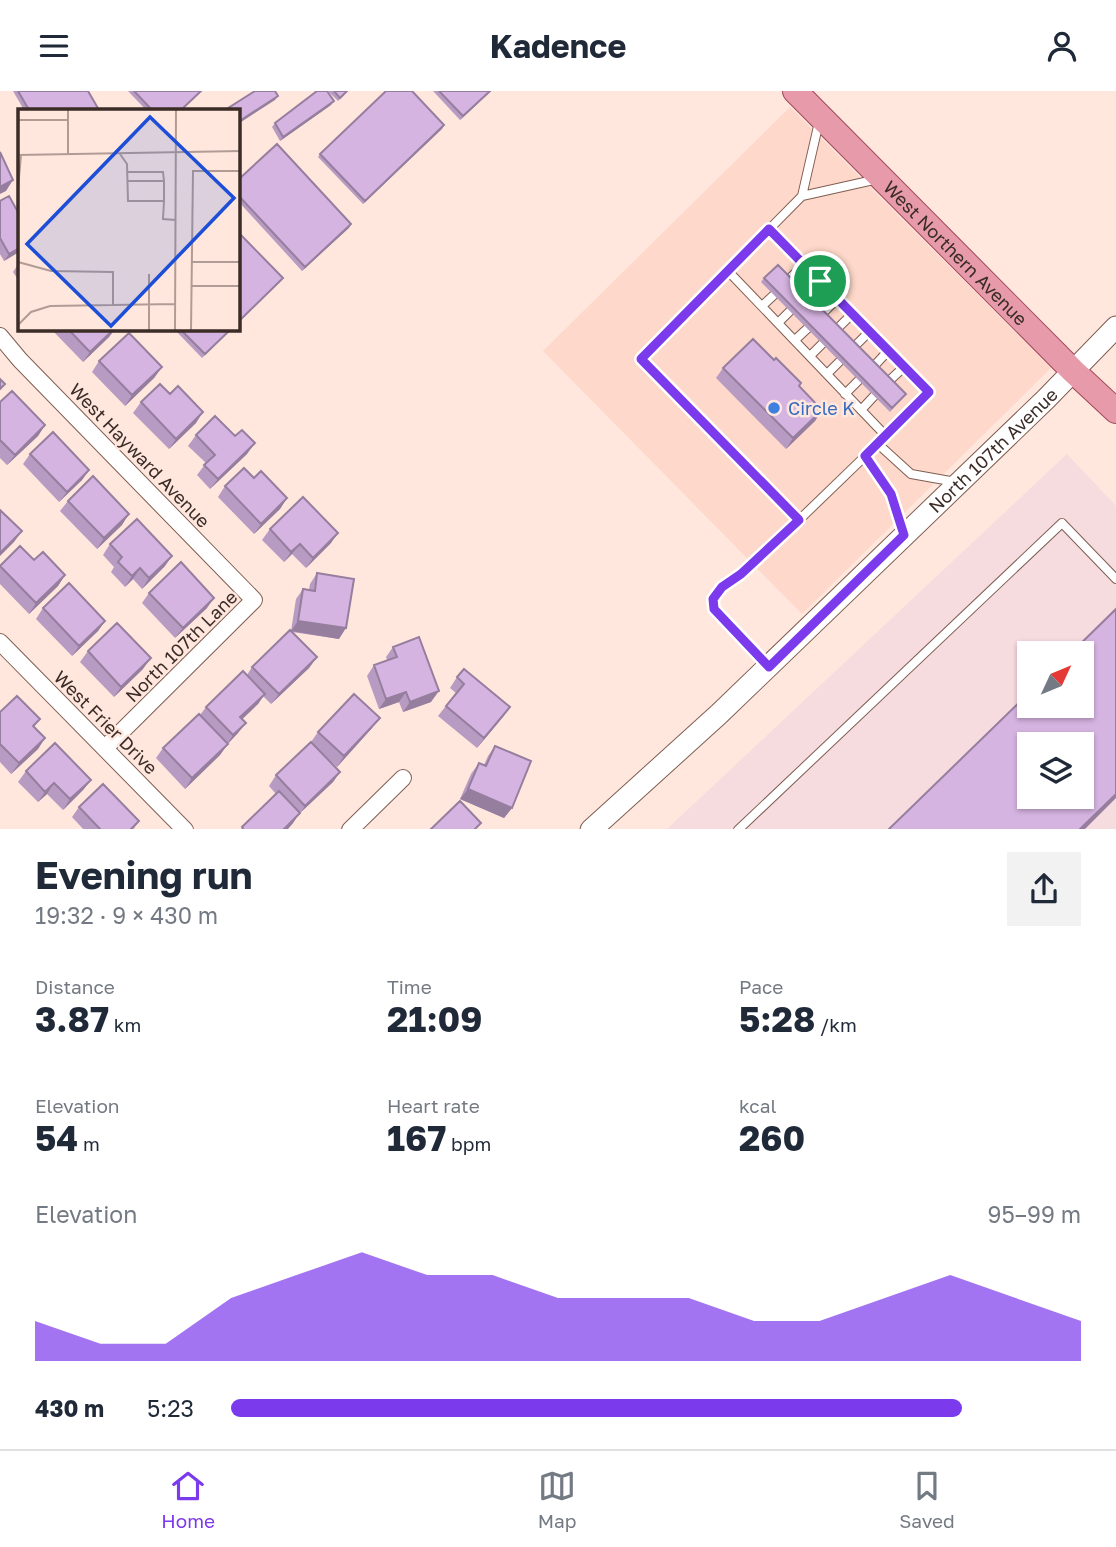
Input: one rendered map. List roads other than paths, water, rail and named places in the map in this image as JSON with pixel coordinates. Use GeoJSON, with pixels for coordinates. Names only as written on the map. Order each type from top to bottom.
{"type":"FeatureCollection","features":[{"type":"Feature","properties":{"kind":"main road","name":"West Northern Avenue"},"geometry":{"type":"LineString","coordinates":[[795,91],[1116,411]]}},
{"type":"Feature","properties":{"kind":"street","name":"North 107th Avenue"},"geometry":{"type":"LineString","coordinates":[[591,829],[769,667],[1116,327]]}},
{"type":"Feature","properties":{"kind":"street","name":"West Hayward Avenue"},"geometry":{"type":"LineString","coordinates":[[0,336],[20,361],[254,600]]}},
{"type":"Feature","properties":{"kind":"street","name":"North 107th Lane"},"geometry":{"type":"LineString","coordinates":[[105,748],[254,600]]}},
{"type":"Feature","properties":{"kind":"street","name":"West Frier Drive"},"geometry":{"type":"LineString","coordinates":[[0,642],[185,829]]}},
{"type":"Feature","properties":{"kind":"street"},"geometry":{"type":"LineString","coordinates":[[350,829],[403,778]]}},
{"type":"Feature","properties":{"kind":"lane"},"geometry":{"type":"LineString","coordinates":[[799,520],[641,359],[802,196],[820,116]]}},
{"type":"Feature","properties":{"kind":"lane"},"geometry":{"type":"LineString","coordinates":[[802,196],[882,179]]}},
{"type":"Feature","properties":{"kind":"lane"},"geometry":{"type":"LineString","coordinates":[[769,229],[929,392],[799,520],[741,574],[722,587],[713,599],[714,609],[769,667]]}},
{"type":"Feature","properties":{"kind":"lane"},"geometry":{"type":"LineString","coordinates":[[789,279],[804,265]]}},
{"type":"Feature","properties":{"kind":"lane"},"geometry":{"type":"LineString","coordinates":[[728,271],[886,436]]}},
{"type":"Feature","properties":{"kind":"lane"},"geometry":{"type":"LineString","coordinates":[[805,296],[820,281]]}},
{"type":"Feature","properties":{"kind":"lane"},"geometry":{"type":"LineString","coordinates":[[762,306],[776,293]]}},
{"type":"Feature","properties":{"kind":"lane"},"geometry":{"type":"LineString","coordinates":[[823,313],[837,299]]}},
{"type":"Feature","properties":{"kind":"lane"},"geometry":{"type":"LineString","coordinates":[[778,323],[792,309]]}},
{"type":"Feature","properties":{"kind":"lane"},"geometry":{"type":"LineString","coordinates":[[838,328],[852,314]]}},
{"type":"Feature","properties":{"kind":"lane"},"geometry":{"type":"LineString","coordinates":[[795,341],[808,327]]}},
{"type":"Feature","properties":{"kind":"lane"},"geometry":{"type":"LineString","coordinates":[[855,346],[870,332]]}},
{"type":"Feature","properties":{"kind":"lane"},"geometry":{"type":"LineString","coordinates":[[810,356],[824,342]]}},
{"type":"Feature","properties":{"kind":"lane"},"geometry":{"type":"LineString","coordinates":[[875,365],[888,351]]}},
{"type":"Feature","properties":{"kind":"lane"},"geometry":{"type":"LineString","coordinates":[[827,374],[843,358]]}},
{"type":"Feature","properties":{"kind":"lane"},"geometry":{"type":"LineString","coordinates":[[890,380],[904,367]]}},
{"type":"Feature","properties":{"kind":"lane"},"geometry":{"type":"LineString","coordinates":[[845,394],[861,378]]}},
{"type":"Feature","properties":{"kind":"lane"},"geometry":{"type":"LineString","coordinates":[[861,410],[876,394]]}},
{"type":"Feature","properties":{"kind":"lane"},"geometry":{"type":"LineString","coordinates":[[878,444],[911,474],[959,483]]}},
{"type":"Feature","properties":{"kind":"lane"},"geometry":{"type":"LineString","coordinates":[[865,456],[891,494],[904,535]]}},
{"type":"Feature","properties":{"kind":"lane"},"geometry":{"type":"LineString","coordinates":[[738,829],[1062,523],[1116,579]]}},
{"type":"Feature","properties":{"kind":"place","name":"Circle K"},"geometry":{"type":"Point","coordinates":[774,408]}}]}
